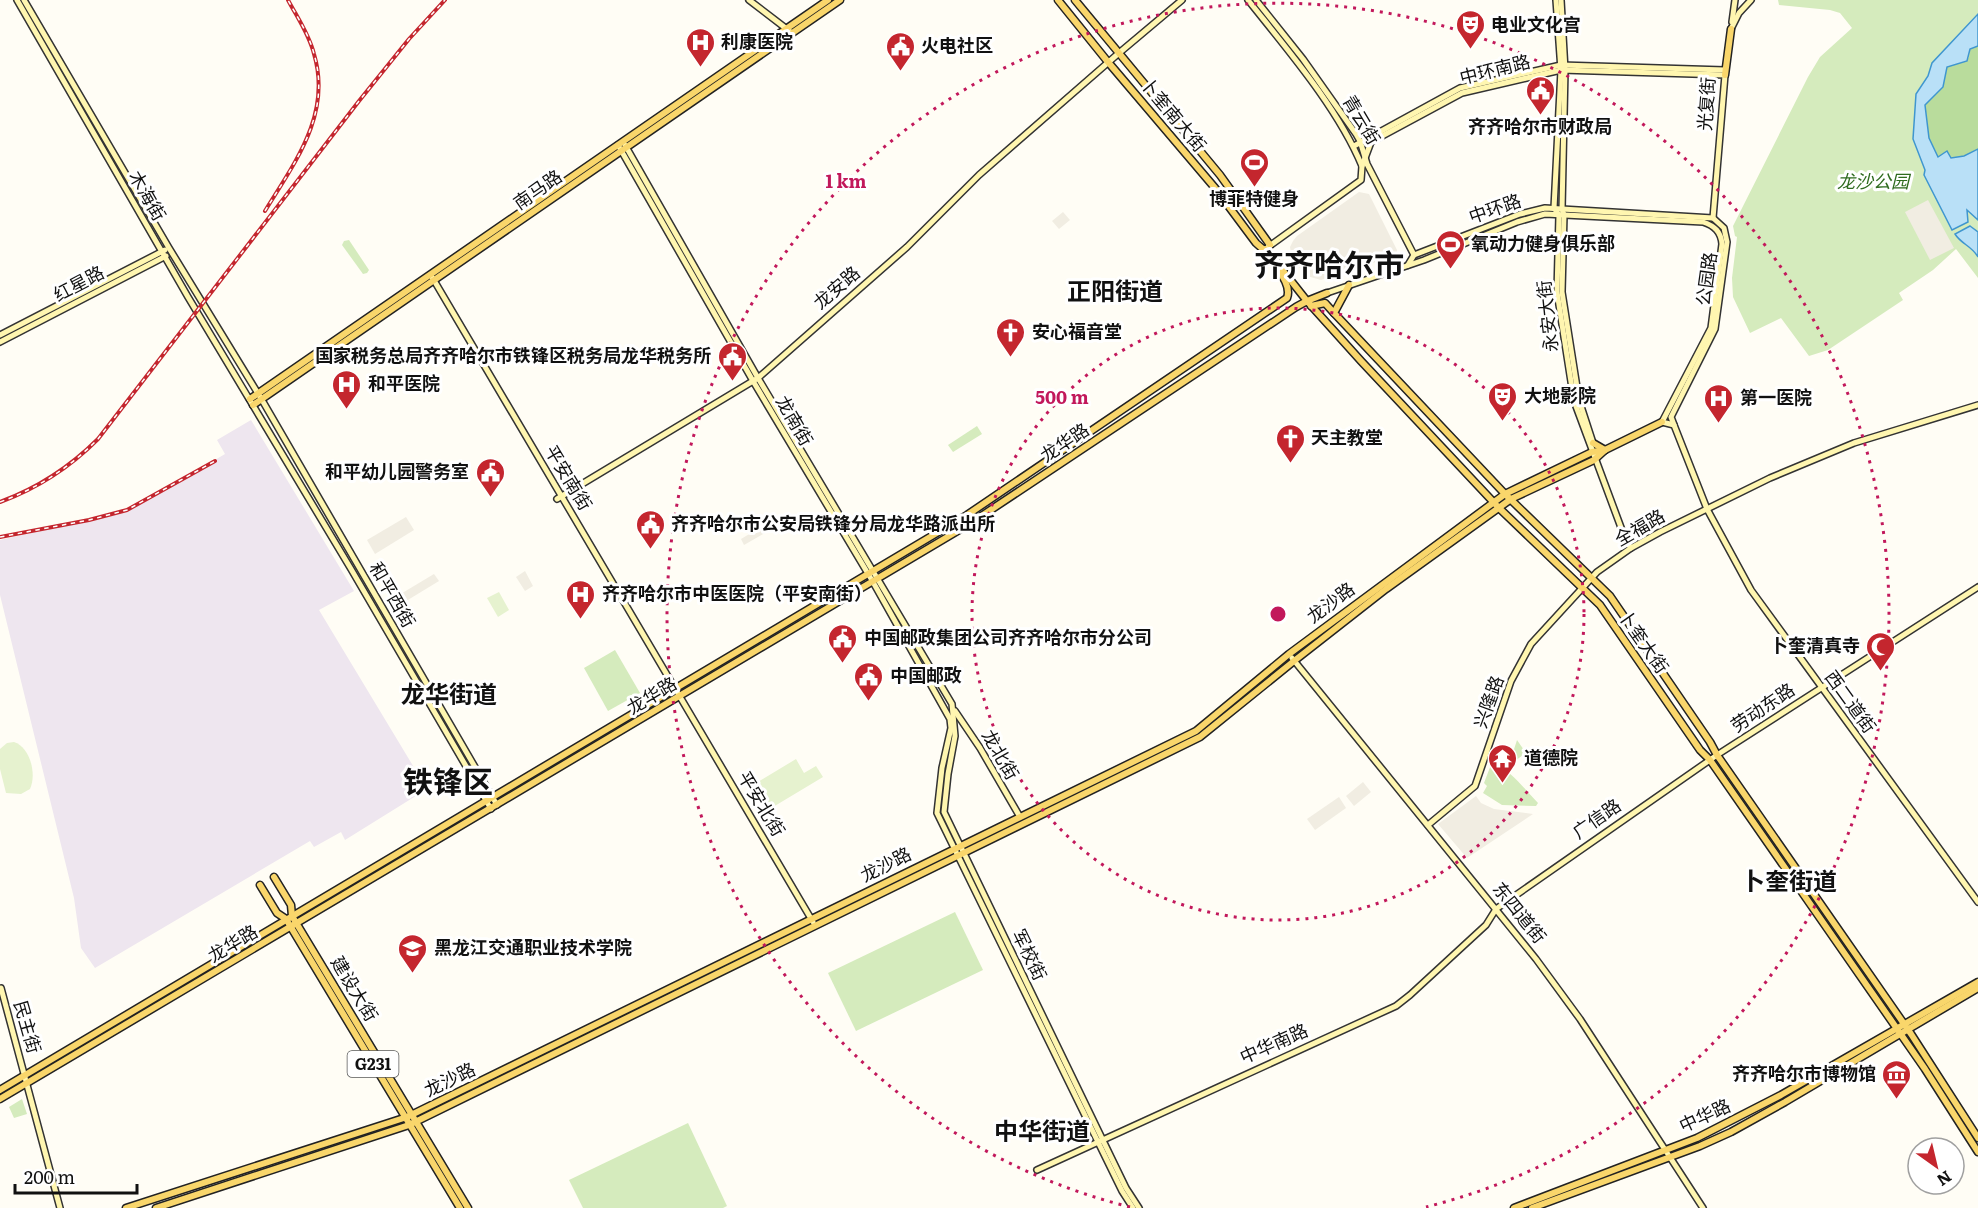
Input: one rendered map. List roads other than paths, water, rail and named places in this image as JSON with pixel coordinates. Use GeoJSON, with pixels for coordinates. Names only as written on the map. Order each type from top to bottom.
{"type":"FeatureCollection","features":[{"type":"Feature","properties":{"kind":"main road","name":"木海街"},"geometry":{"type":"LineString","coordinates":[[17,0],[251,402]]}},
{"type":"Feature","properties":{"kind":"main road","name":"木海街"},"geometry":{"type":"LineString","coordinates":[[24,0],[170,250],[262,400]]}},
{"type":"Feature","properties":{"kind":"main road"},"geometry":{"type":"LineString","coordinates":[[749,0],[789,31]]}},
{"type":"Feature","properties":{"kind":"main road","name":"南马路"},"geometry":{"type":"LineString","coordinates":[[789,31],[828,0]]}},
{"type":"Feature","properties":{"kind":"main road","name":"南马路"},"geometry":{"type":"LineString","coordinates":[[251,402],[262,400],[622,146],[789,31],[840,0]]}},
{"type":"Feature","properties":{"kind":"main road","name":"卜奎南大街"},"geometry":{"type":"LineString","coordinates":[[1058,0],[1215,188],[1256,243],[1268,247]]}},
{"type":"Feature","properties":{"kind":"main road","name":"卜奎南大街"},"geometry":{"type":"LineString","coordinates":[[1076,0],[1220,175],[1268,247]]}},
{"type":"Feature","properties":{"kind":"main road","name":"龙安路"},"geometry":{"type":"LineString","coordinates":[[559,498],[755,380],[907,247],[979,175],[1182,0]]}},
{"type":"Feature","properties":{"kind":"main road","name":"青云街"},"geometry":{"type":"LineString","coordinates":[[1248,0],[1299,65],[1354,146],[1362,166]]}},
{"type":"Feature","properties":{"kind":"main road","name":"青云街"},"geometry":{"type":"LineString","coordinates":[[1256,0],[1303,59],[1360,141],[1367,164],[1414,255]]}},
{"type":"Feature","properties":{"kind":"main road","name":"永安大街"},"geometry":{"type":"LineString","coordinates":[[1554,208],[1563,67],[1556,0]]}},
{"type":"Feature","properties":{"kind":"main road","name":"永安大街"},"geometry":{"type":"LineString","coordinates":[[1561,0],[1563,67],[1558,297],[1574,401],[1594,460],[1626,541],[1631,548]]}},
{"type":"Feature","properties":{"kind":"main road"},"geometry":{"type":"LineString","coordinates":[[1731,29],[1735,0]]}},
{"type":"Feature","properties":{"kind":"main road","name":"光复街"},"geometry":{"type":"LineString","coordinates":[[1713,218],[1725,72],[1731,29],[1739,13],[1751,0]]}},
{"type":"Feature","properties":{"kind":"main road","name":"中环南路"},"geometry":{"type":"LineString","coordinates":[[1354,146],[1460,88],[1563,67],[1725,72]]}},
{"type":"Feature","properties":{"kind":"main road","name":"中环南路"},"geometry":{"type":"LineString","coordinates":[[1268,247],[1361,180],[1362,166],[1371,142],[1462,93],[1563,67]]}},
{"type":"Feature","properties":{"kind":"main road","name":"龙南街"},"geometry":{"type":"LineString","coordinates":[[622,146],[755,380],[953,709]]}},
{"type":"Feature","properties":{"kind":"main road"},"geometry":{"type":"LineString","coordinates":[[1554,208],[1561,213],[1713,218]]}},
{"type":"Feature","properties":{"kind":"main road","name":"中环路"},"geometry":{"type":"LineString","coordinates":[[1414,255],[1520,214],[1554,208]]}},
{"type":"Feature","properties":{"kind":"main road","name":"永安大街"},"geometry":{"type":"LineString","coordinates":[[1561,213],[1562,292],[1579,400],[1593,443]]}},
{"type":"Feature","properties":{"kind":"main road","name":"中环路"},"geometry":{"type":"LineString","coordinates":[[1327,293],[1407,266],[1517,222],[1545,214],[1561,213]]}},
{"type":"Feature","properties":{"kind":"main road","name":"公园路"},"geometry":{"type":"LineString","coordinates":[[1561,213],[1703,222],[1711,224],[1720,234],[1722,244],[1711,328],[1662,422]]}},
{"type":"Feature","properties":{"kind":"main road","name":"公园路"},"geometry":{"type":"LineString","coordinates":[[1674,425],[1671,417],[1715,329],[1727,242],[1724,228],[1713,218]]}},
{"type":"Feature","properties":{"kind":"main road"},"geometry":{"type":"LineString","coordinates":[[1268,247],[1309,304]]}},
{"type":"Feature","properties":{"kind":"main road","name":"龙华路"},"geometry":{"type":"LineString","coordinates":[[0,1090],[976,508],[1287,298],[1290,291],[1288,285],[1270,260],[1268,247]]}},
{"type":"Feature","properties":{"kind":"main road","name":"红星路"},"geometry":{"type":"LineString","coordinates":[[0,342],[170,250]]}},
{"type":"Feature","properties":{"kind":"main road","name":"红星路"},"geometry":{"type":"LineString","coordinates":[[0,335],[163,254]]}},
{"type":"Feature","properties":{"kind":"main road"},"geometry":{"type":"LineString","coordinates":[[1407,266],[1414,255]]}},
{"type":"Feature","properties":{"kind":"main road","name":"南马路"},"geometry":{"type":"LineString","coordinates":[[251,402],[258,393],[432,278]]}},
{"type":"Feature","properties":{"kind":"main road","name":"平安南街"},"geometry":{"type":"LineString","coordinates":[[432,278],[559,498],[680,697]]}},
{"type":"Feature","properties":{"kind":"main road"},"geometry":{"type":"LineString","coordinates":[[1334,313],[1348,285]]}},
{"type":"Feature","properties":{"kind":"main road","name":"龙华路"},"geometry":{"type":"LineString","coordinates":[[0,1099],[971,523],[1327,293]]}},
{"type":"Feature","properties":{"kind":"main road","name":"卜奎大街"},"geometry":{"type":"LineString","coordinates":[[1309,304],[1325,303],[1505,494],[1610,596],[1710,742],[1714,758],[1942,1094],[1978,1152]]}},
{"type":"Feature","properties":{"kind":"main road","name":"卜奎大街"},"geometry":{"type":"LineString","coordinates":[[1309,304],[1499,508],[1600,605],[1700,750],[1714,758],[1906,1027],[1978,1138]]}},
{"type":"Feature","properties":{"kind":"main road","name":"和平西街"},"geometry":{"type":"LineString","coordinates":[[262,400],[489,799]]}},
{"type":"Feature","properties":{"kind":"main road","name":"和平西街"},"geometry":{"type":"LineString","coordinates":[[251,402],[494,807]]}},
{"type":"Feature","properties":{"kind":"main road","name":"全福路"},"geometry":{"type":"LineString","coordinates":[[1581,588],[1591,577],[1631,548],[1770,478],[1854,443],[1978,405]]}},
{"type":"Feature","properties":{"kind":"main road"},"geometry":{"type":"LineString","coordinates":[[1662,422],[1674,425]]}},
{"type":"Feature","properties":{"kind":"main road","name":"龙沙路"},"geometry":{"type":"LineString","coordinates":[[126,1208],[409,1116],[958,850],[1200,737],[1400,579],[1511,499],[1594,460],[1605,450],[1662,422]]}},
{"type":"Feature","properties":{"kind":"main road","name":"西二道街"},"geometry":{"type":"LineString","coordinates":[[1674,425],[1707,510],[1751,590],[1978,902]]}},
{"type":"Feature","properties":{"kind":"main road"},"geometry":{"type":"LineString","coordinates":[[1593,443],[1605,450]]}},
{"type":"Feature","properties":{"kind":"main road","name":"龙沙路"},"geometry":{"type":"LineString","coordinates":[[158,1208],[413,1123],[815,926],[1020,817],[1196,730],[1289,654],[1505,494],[1592,452],[1605,450]]}},
{"type":"Feature","properties":{"kind":"main road","name":"龙南街"},"geometry":{"type":"LineString","coordinates":[[875,580],[950,719],[949,736]]}},
{"type":"Feature","properties":{"kind":"main road","name":"劳动东路"},"geometry":{"type":"LineString","coordinates":[[1714,758],[1978,587]]}},
{"type":"Feature","properties":{"kind":"main road","name":"兴隆路"},"geometry":{"type":"LineString","coordinates":[[1428,825],[1474,786],[1511,681],[1531,644],[1581,588]]}},
{"type":"Feature","properties":{"kind":"main road","name":"东四道街"},"geometry":{"type":"LineString","coordinates":[[1289,654],[1496,909],[1580,1019],[1703,1208]]}},
{"type":"Feature","properties":{"kind":"main road","name":"平安北街"},"geometry":{"type":"LineString","coordinates":[[680,697],[815,926]]}},
{"type":"Feature","properties":{"kind":"main road","name":"龙北街"},"geometry":{"type":"LineString","coordinates":[[953,709],[978,749]]}},
{"type":"Feature","properties":{"kind":"main road","name":"龙北街"},"geometry":{"type":"LineString","coordinates":[[953,709],[980,748],[1020,817]]}},
{"type":"Feature","properties":{"kind":"main road","name":"军校街"},"geometry":{"type":"LineString","coordinates":[[953,709],[955,736],[944,812],[958,850]]}},
{"type":"Feature","properties":{"kind":"main road","name":"军校街"},"geometry":{"type":"LineString","coordinates":[[949,736],[942,768],[937,813],[958,850],[1100,1140],[1138,1208]]}},
{"type":"Feature","properties":{"kind":"main road","name":"广信路"},"geometry":{"type":"LineString","coordinates":[[1496,909],[1714,758]]}},
{"type":"Feature","properties":{"kind":"main road","name":"建设大街"},"geometry":{"type":"LineString","coordinates":[[274,877],[291,905],[289,917]]}},
{"type":"Feature","properties":{"kind":"main road","name":"建设大街"},"geometry":{"type":"LineString","coordinates":[[260,885],[277,913],[289,917],[294,925],[409,1116],[460,1208]]}},
{"type":"Feature","properties":{"kind":"main road","name":"中华南路"},"geometry":{"type":"LineString","coordinates":[[1037,1170],[1396,1006],[1486,925],[1496,909]]}},
{"type":"Feature","properties":{"kind":"main road"},"geometry":{"type":"LineString","coordinates":[[1899,1032],[1978,982]]}},
{"type":"Feature","properties":{"kind":"main road","name":"民主街"},"geometry":{"type":"LineString","coordinates":[[1,988],[60,1208]]}},
{"type":"Feature","properties":{"kind":"main road"},"geometry":{"type":"LineString","coordinates":[[1906,1027],[1978,988]]}},
{"type":"Feature","properties":{"kind":"main road","name":"中华路"},"geometry":{"type":"LineString","coordinates":[[1514,1208],[1697,1138],[1899,1032]]}},
{"type":"Feature","properties":{"kind":"main road","name":"中华路"},"geometry":{"type":"LineString","coordinates":[[1532,1208],[1731,1131],[1899,1032]]}},
{"type":"Feature","properties":{"kind":"main road","name":"建设大街"},"geometry":{"type":"LineString","coordinates":[[413,1123],[468,1208]]}},
{"type":"Feature","properties":{"kind":"main road","name":"军校街"},"geometry":{"type":"LineString","coordinates":[[1100,1140],[1122,1191],[1133,1208]]}},
{"type":"Feature","properties":{"kind":"water"},"geometry":{"type":"Polygon","coordinates":[[[1978,14],[1978,46],[1970,49],[1967,61],[1947,67],[1943,87],[1925,105],[1929,138],[1938,157],[1947,151],[1951,158],[1964,156],[1978,149],[1978,220],[1967,210],[1968,222],[1952,230],[1924,175],[1925,170],[1913,139],[1916,94],[1928,76],[1932,63],[1978,14]]]}},
{"type":"Feature","properties":{"kind":"water"},"geometry":{"type":"Polygon","coordinates":[[[1970,226],[1978,232],[1978,257],[1955,234],[1970,226]]]}},
{"type":"Feature","properties":{"kind":"railway"},"geometry":{"type":"LineString","coordinates":[[265,211],[307,137],[318,97],[318,76],[312,47],[288,0]]}},
{"type":"Feature","properties":{"kind":"railway"},"geometry":{"type":"LineString","coordinates":[[0,502],[52,476],[98,439],[359,101],[409,39],[445,0]]}},
{"type":"Feature","properties":{"kind":"railway"},"geometry":{"type":"LineString","coordinates":[[0,537],[89,520],[127,510],[215,461]]}},
{"type":"Feature","properties":{"kind":"place","name":"电业文化宫"},"geometry":{"type":"Point","coordinates":[1470,50]}},
{"type":"Feature","properties":{"kind":"place","name":"利康医院"},"geometry":{"type":"Point","coordinates":[700,68]}},
{"type":"Feature","properties":{"kind":"place","name":"火电社区"},"geometry":{"type":"Point","coordinates":[900,72]}},
{"type":"Feature","properties":{"kind":"place","name":"齐齐哈尔市财政局"},"geometry":{"type":"Point","coordinates":[1540,116]}},
{"type":"Feature","properties":{"kind":"place","name":"博菲特健身"},"geometry":{"type":"Point","coordinates":[1254,188]}},
{"type":"Feature","properties":{"kind":"place","name":"氧动力健身俱乐部"},"geometry":{"type":"Point","coordinates":[1450,270]}},
{"type":"Feature","properties":{"kind":"place","name":"安心福音堂"},"geometry":{"type":"Point","coordinates":[1011,358]}},
{"type":"Feature","properties":{"kind":"place","name":"国家税务总局齐齐哈尔市铁锋区税务局龙华税务所"},"geometry":{"type":"Point","coordinates":[732,382]}},
{"type":"Feature","properties":{"kind":"place","name":"和平医院"},"geometry":{"type":"Point","coordinates":[347,410]}},
{"type":"Feature","properties":{"kind":"place","name":"大地影院"},"geometry":{"type":"Point","coordinates":[1503,422]}},
{"type":"Feature","properties":{"kind":"place","name":"第一医院"},"geometry":{"type":"Point","coordinates":[1719,424]}},
{"type":"Feature","properties":{"kind":"place","name":"天主教堂"},"geometry":{"type":"Point","coordinates":[1290,464]}},
{"type":"Feature","properties":{"kind":"place","name":"和平幼儿园警务室"},"geometry":{"type":"Point","coordinates":[490,498]}},
{"type":"Feature","properties":{"kind":"place","name":"齐齐哈尔市公安局铁锋分局龙华路派出所"},"geometry":{"type":"Point","coordinates":[650,550]}},
{"type":"Feature","properties":{"kind":"place","name":"齐齐哈尔市中医医院（平安南街）"},"geometry":{"type":"Point","coordinates":[581,620]}},
{"type":"Feature","properties":{"kind":"place","name":"中国邮政集团公司齐齐哈尔市分公司"},"geometry":{"type":"Point","coordinates":[843,664]}},
{"type":"Feature","properties":{"kind":"place","name":"卜奎清真寺"},"geometry":{"type":"Point","coordinates":[1881,672]}},
{"type":"Feature","properties":{"kind":"place","name":"中国邮政"},"geometry":{"type":"Point","coordinates":[869,702]}},
{"type":"Feature","properties":{"kind":"place","name":"道德院"},"geometry":{"type":"Point","coordinates":[1503,784]}},
{"type":"Feature","properties":{"kind":"place","name":"黑龙江交通职业技术学院"},"geometry":{"type":"Point","coordinates":[413,974]}},
{"type":"Feature","properties":{"kind":"place","name":"齐齐哈尔市博物馆"},"geometry":{"type":"Point","coordinates":[1897,1100]}},
{"type":"Feature","properties":{"kind":"district","name":"齐齐哈尔市"},"geometry":{"type":"Point","coordinates":[1329,266]}},
{"type":"Feature","properties":{"kind":"district","name":"正阳街道"},"geometry":{"type":"Point","coordinates":[1115,292]}},
{"type":"Feature","properties":{"kind":"district","name":"龙华街道"},"geometry":{"type":"Point","coordinates":[449,695]}},
{"type":"Feature","properties":{"kind":"district","name":"铁锋区"},"geometry":{"type":"Point","coordinates":[448,783]}},
{"type":"Feature","properties":{"kind":"district","name":"卜奎街道"},"geometry":{"type":"Point","coordinates":[1789,882]}},
{"type":"Feature","properties":{"kind":"district","name":"中华街道"},"geometry":{"type":"Point","coordinates":[1042,1132]}},
{"type":"Feature","properties":{"kind":"park label","name":"龙沙公园"},"geometry":{"type":"Point","coordinates":[1873,182]}}]}
